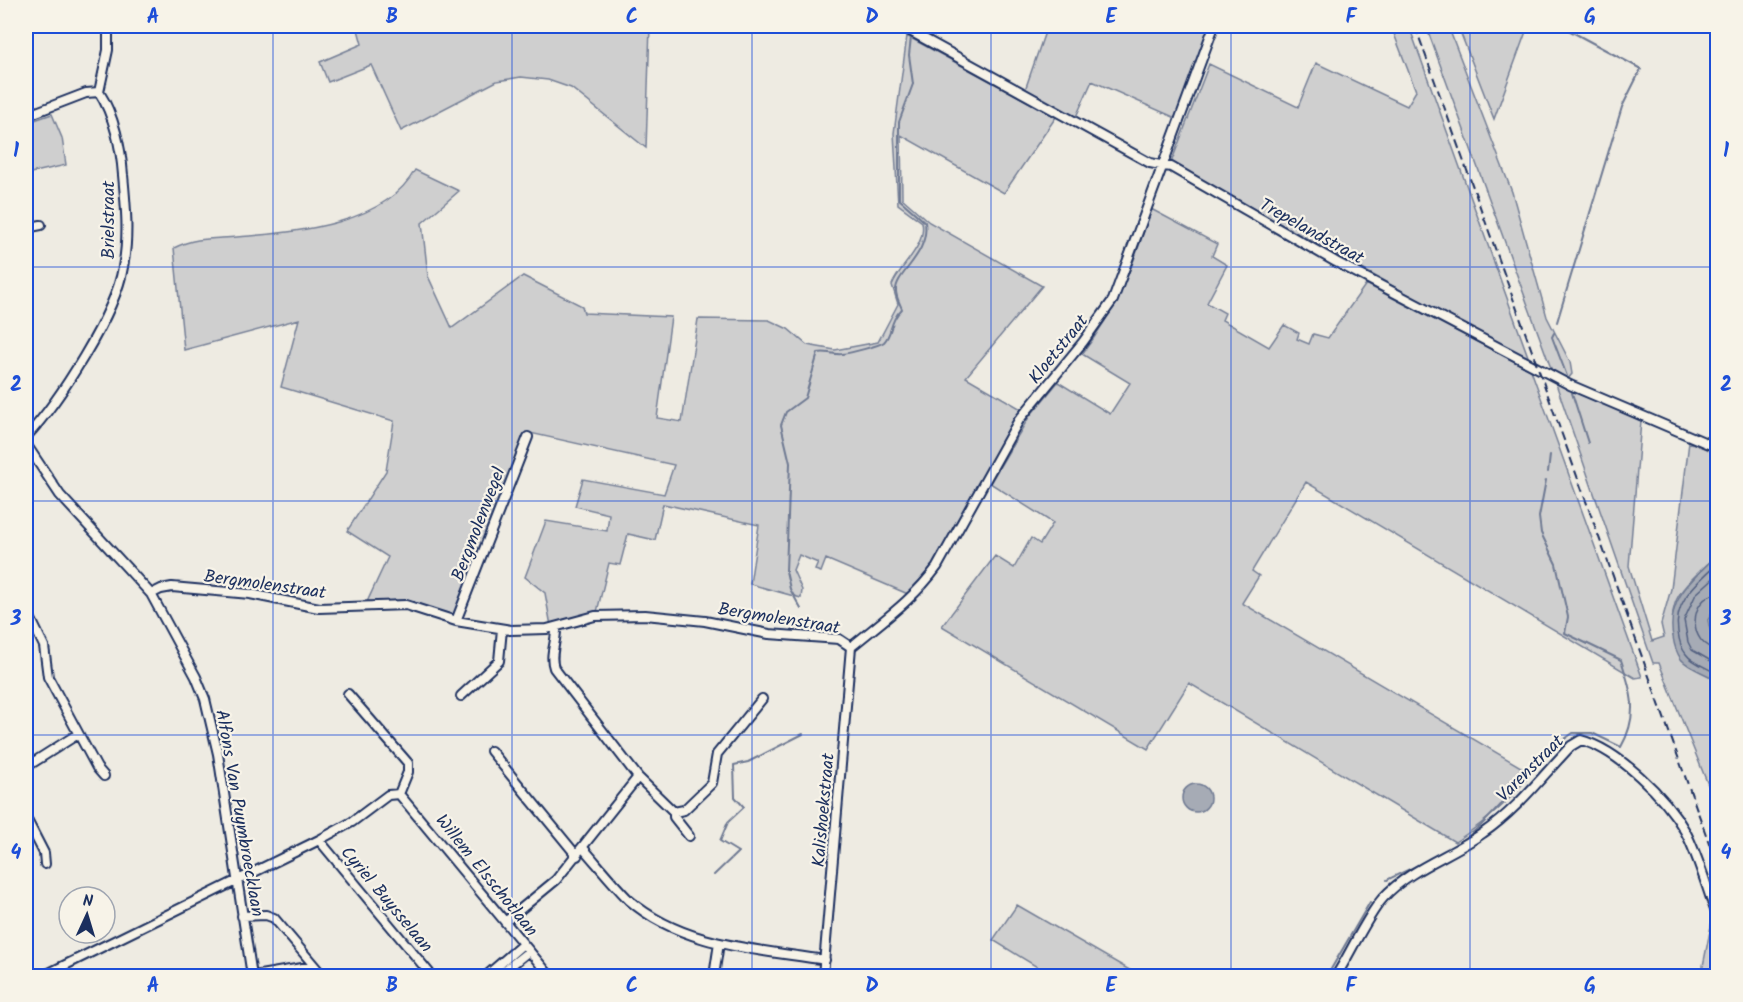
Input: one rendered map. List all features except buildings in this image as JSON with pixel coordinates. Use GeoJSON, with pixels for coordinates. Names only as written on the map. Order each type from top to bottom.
{"type":"FeatureCollection","features":[{"type":"Feature","properties":{"kind":"street"},"geometry":{"type":"LineString","coordinates":[[26,116],[86,93],[99,92],[108,50],[108,26]]}},
{"type":"Feature","properties":{"kind":"street","name":"Trepelandstraat"},"geometry":{"type":"LineString","coordinates":[[901,26],[1150,163],[1171,167],[1336,262],[1581,391],[1718,448]]}},
{"type":"Feature","properties":{"kind":"street","name":"Kloetstraat"},"geometry":{"type":"LineString","coordinates":[[851,646],[884,622],[923,585],[937,567],[1019,420],[1101,319],[1113,300],[1214,26]]}},
{"type":"Feature","properties":{"kind":"street","name":"Brielstraat"},"geometry":{"type":"LineString","coordinates":[[26,437],[89,348],[122,276],[126,242],[122,167],[108,108],[99,92]]}},
{"type":"Feature","properties":{"kind":"street"},"geometry":{"type":"LineString","coordinates":[[26,228],[42,225]]}},
{"type":"Feature","properties":{"kind":"street","name":"Bergmolenwegel"},"geometry":{"type":"LineString","coordinates":[[456,621],[528,437]]}},
{"type":"Feature","properties":{"kind":"street"},"geometry":{"type":"LineString","coordinates":[[26,444],[60,495],[151,594]]}},
{"type":"Feature","properties":{"kind":"street","name":"Bergmolenstraat"},"geometry":{"type":"LineString","coordinates":[[151,594],[172,587],[239,592],[319,608],[406,605],[456,621],[502,629],[533,630],[556,627],[595,616],[625,614],[705,621],[782,636],[831,638],[851,646]]}},
{"type":"Feature","properties":{"kind":"street","name":"Alfons Van Puymbroecklaan"},"geometry":{"type":"LineString","coordinates":[[151,594],[196,677],[205,699],[219,754],[253,976]]}},
{"type":"Feature","properties":{"kind":"street"},"geometry":{"type":"LineString","coordinates":[[26,609],[44,646],[48,677],[78,735],[97,768],[105,776]]}},
{"type":"Feature","properties":{"kind":"street"},"geometry":{"type":"LineString","coordinates":[[556,627],[557,638],[551,660],[554,668],[638,777],[674,812],[674,817],[689,836]]}},
{"type":"Feature","properties":{"kind":"street"},"geometry":{"type":"LineString","coordinates":[[461,696],[499,661],[502,629]]}},
{"type":"Feature","properties":{"kind":"street","name":"Kalishoekstraat"},"geometry":{"type":"LineString","coordinates":[[823,976],[851,646]]}},
{"type":"Feature","properties":{"kind":"street"},"geometry":{"type":"LineString","coordinates":[[43,976],[319,840],[352,822],[388,795],[399,794],[408,772],[408,763],[348,694]]}},
{"type":"Feature","properties":{"kind":"street"},"geometry":{"type":"LineString","coordinates":[[674,812],[684,810],[712,783],[717,754],[762,699]]}},
{"type":"Feature","properties":{"kind":"street"},"geometry":{"type":"LineString","coordinates":[[26,767],[78,735]]}},
{"type":"Feature","properties":{"kind":"street","name":"Varenstraat"},"geometry":{"type":"LineString","coordinates":[[1336,976],[1382,899],[1419,870],[1460,850],[1487,831],[1571,746],[1581,740],[1593,743],[1614,756],[1671,811],[1685,832],[1718,918]]}},
{"type":"Feature","properties":{"kind":"street"},"geometry":{"type":"LineString","coordinates":[[491,751],[577,856]]}},
{"type":"Feature","properties":{"kind":"street"},"geometry":{"type":"LineString","coordinates":[[505,922],[556,880],[638,777]]}},
{"type":"Feature","properties":{"kind":"street","name":"Willem Elsschotlaan"},"geometry":{"type":"LineString","coordinates":[[399,794],[550,976]]}},
{"type":"Feature","properties":{"kind":"street"},"geometry":{"type":"LineString","coordinates":[[26,818],[44,853],[45,864]]}},
{"type":"Feature","properties":{"kind":"street","name":"Cyriel Buysselaan"},"geometry":{"type":"LineString","coordinates":[[319,840],[432,976]]}},
{"type":"Feature","properties":{"kind":"street"},"geometry":{"type":"LineString","coordinates":[[583,848],[628,899],[646,913],[699,940],[825,960]]}},
{"type":"Feature","properties":{"kind":"street"},"geometry":{"type":"LineString","coordinates":[[242,916],[266,915],[274,918],[323,976]]}},
{"type":"Feature","properties":{"kind":"street"},"geometry":{"type":"LineString","coordinates":[[714,976],[719,943]]}},
{"type":"Feature","properties":{"kind":"street"},"geometry":{"type":"LineString","coordinates":[[486,976],[523,944]]}},
{"type":"Feature","properties":{"kind":"street"},"geometry":{"type":"LineString","coordinates":[[498,976],[529,951]]}},
{"type":"Feature","properties":{"kind":"street"},"geometry":{"type":"LineString","coordinates":[[253,976],[314,966]]}},
{"type":"Feature","properties":{"kind":"shaded area"},"geometry":{"type":"Polygon","coordinates":[[[357,26],[650,26],[646,148],[571,88],[548,80],[521,77],[497,81],[401,131],[371,65],[328,82],[320,62],[362,44],[357,26]]]}},
{"type":"Feature","properties":{"kind":"shaded area"},"geometry":{"type":"Polygon","coordinates":[[[1047,26],[1211,26],[1178,119],[1092,81],[1075,119],[1025,90],[1047,26]]]}},
{"type":"Feature","properties":{"kind":"shaded area"},"geometry":{"type":"Polygon","coordinates":[[[1391,26],[1409,26],[1530,362],[1171,163],[1209,64],[1298,107],[1316,63],[1407,106],[1416,91],[1391,26]]]}},
{"type":"Feature","properties":{"kind":"shaded area"},"geometry":{"type":"Polygon","coordinates":[[[1426,26],[1448,26],[1512,192],[1547,317],[1570,362],[1572,374],[1567,380],[1552,371],[1426,26]]]}},
{"type":"Feature","properties":{"kind":"shaded area"},"geometry":{"type":"Polygon","coordinates":[[[1458,26],[1528,26],[1494,119],[1461,34],[1458,26]]]}},
{"type":"Feature","properties":{"kind":"shaded area"},"geometry":{"type":"Polygon","coordinates":[[[907,36],[1056,117],[1004,193],[901,135],[902,198],[929,222],[1042,286],[966,377],[1023,410],[931,568],[908,594],[826,559],[821,572],[815,570],[818,563],[799,555],[793,570],[802,590],[801,598],[750,584],[759,525],[663,504],[655,540],[628,534],[620,565],[609,563],[597,612],[551,626],[545,593],[525,577],[546,521],[607,531],[609,514],[575,506],[583,479],[664,494],[674,465],[526,432],[457,617],[406,600],[367,602],[388,557],[347,531],[386,471],[394,421],[281,387],[299,319],[184,350],[174,248],[197,240],[284,232],[336,223],[382,203],[401,189],[415,170],[459,191],[422,223],[428,276],[452,328],[523,276],[582,306],[584,313],[671,317],[657,418],[682,422],[698,319],[769,320],[788,329],[807,345],[835,350],[878,342],[898,304],[892,285],[917,247],[922,231],[922,222],[898,204],[894,133],[907,36]]]}},
{"type":"Feature","properties":{"kind":"shaded area"},"geometry":{"type":"Polygon","coordinates":[[[52,114],[62,138],[66,165],[26,174],[26,123],[52,114]]]}},
{"type":"Feature","properties":{"kind":"shaded area"},"geometry":{"type":"Polygon","coordinates":[[[1151,209],[1217,244],[1212,256],[1227,265],[1207,303],[1225,313],[1222,320],[1269,347],[1284,325],[1299,333],[1297,339],[1309,344],[1313,334],[1328,338],[1366,284],[1531,370],[1642,677],[1635,678],[1306,482],[1252,571],[1259,576],[1242,603],[1531,773],[1496,811],[1455,842],[1189,683],[1148,749],[942,626],[995,556],[1014,568],[1031,538],[1040,544],[1053,523],[990,483],[1029,417],[1058,382],[1110,414],[1130,383],[1082,354],[1106,320],[1124,285],[1151,209]]]}},
{"type":"Feature","properties":{"kind":"shaded area"},"geometry":{"type":"Polygon","coordinates":[[[1555,381],[1641,421],[1629,566],[1652,641],[1664,637],[1661,624],[1671,589],[1689,442],[1717,453],[1717,555],[1682,590],[1676,600],[1673,625],[1682,660],[1717,680],[1717,807],[1659,663],[1653,663],[1555,381]]]}},
{"type":"Feature","properties":{"kind":"shaded area"},"geometry":{"type":"Polygon","coordinates":[[[1017,905],[1140,976],[1052,976],[993,940],[1017,905]]]}},
{"type":"Feature","properties":{"kind":"shaded area"},"geometry":{"type":"Polygon","coordinates":[[[1713,916],[1717,929],[1717,976],[1701,976],[1713,916]]]}},
{"type":"Feature","properties":{"kind":"water"},"geometry":{"type":"Polygon","coordinates":[[[1717,555],[1717,605],[1708,620],[1710,630],[1717,638],[1717,680],[1681,659],[1675,645],[1672,624],[1674,612],[1683,591],[1717,555]]]}},
{"type":"Feature","properties":{"kind":"water"},"geometry":{"type":"Polygon","coordinates":[[[1196,784],[1206,788],[1210,798],[1206,808],[1196,812],[1186,808],[1182,798],[1186,788],[1196,784]]]}},
{"type":"Feature","properties":{"kind":"waterway"},"geometry":{"type":"LineString","coordinates":[[1557,322],[1622,107],[1641,69],[1561,26]]}},
{"type":"Feature","properties":{"kind":"waterway"},"geometry":{"type":"LineString","coordinates":[[801,609],[790,589],[786,571],[790,463],[781,425],[786,412],[805,398],[818,353],[842,354],[881,344],[887,338],[895,318],[902,309],[897,298],[897,284],[918,254],[925,234],[925,222],[899,199],[899,122],[913,84],[909,55],[911,37]]}},
{"type":"Feature","properties":{"kind":"waterway"},"geometry":{"type":"LineString","coordinates":[[1554,333],[1552,337],[1567,376]]}},
{"type":"Feature","properties":{"kind":"waterway"},"geometry":{"type":"LineString","coordinates":[[1572,393],[1588,443]]}},
{"type":"Feature","properties":{"kind":"waterway"},"geometry":{"type":"LineString","coordinates":[[1548,472],[1550,455]]}},
{"type":"Feature","properties":{"kind":"waterway"},"geometry":{"type":"LineString","coordinates":[[1387,880],[1434,857],[1468,836],[1490,816],[1547,754],[1573,733],[1592,733],[1621,747],[1627,735],[1632,704],[1621,660],[1565,633],[1568,617],[1556,564],[1541,533],[1539,517],[1546,480]]}},
{"type":"Feature","properties":{"kind":"waterway"},"geometry":{"type":"LineString","coordinates":[[714,875],[738,852],[720,841],[728,822],[744,807],[735,797],[734,765],[748,762],[803,734]]}},
{"type":"Feature","properties":{"kind":"waterway"},"geometry":{"type":"LineString","coordinates":[[1327,976],[1370,902]]}},
{"type":"Feature","properties":{"kind":"railway"},"geometry":{"type":"LineString","coordinates":[[1415,26],[1718,868]]}}]}
